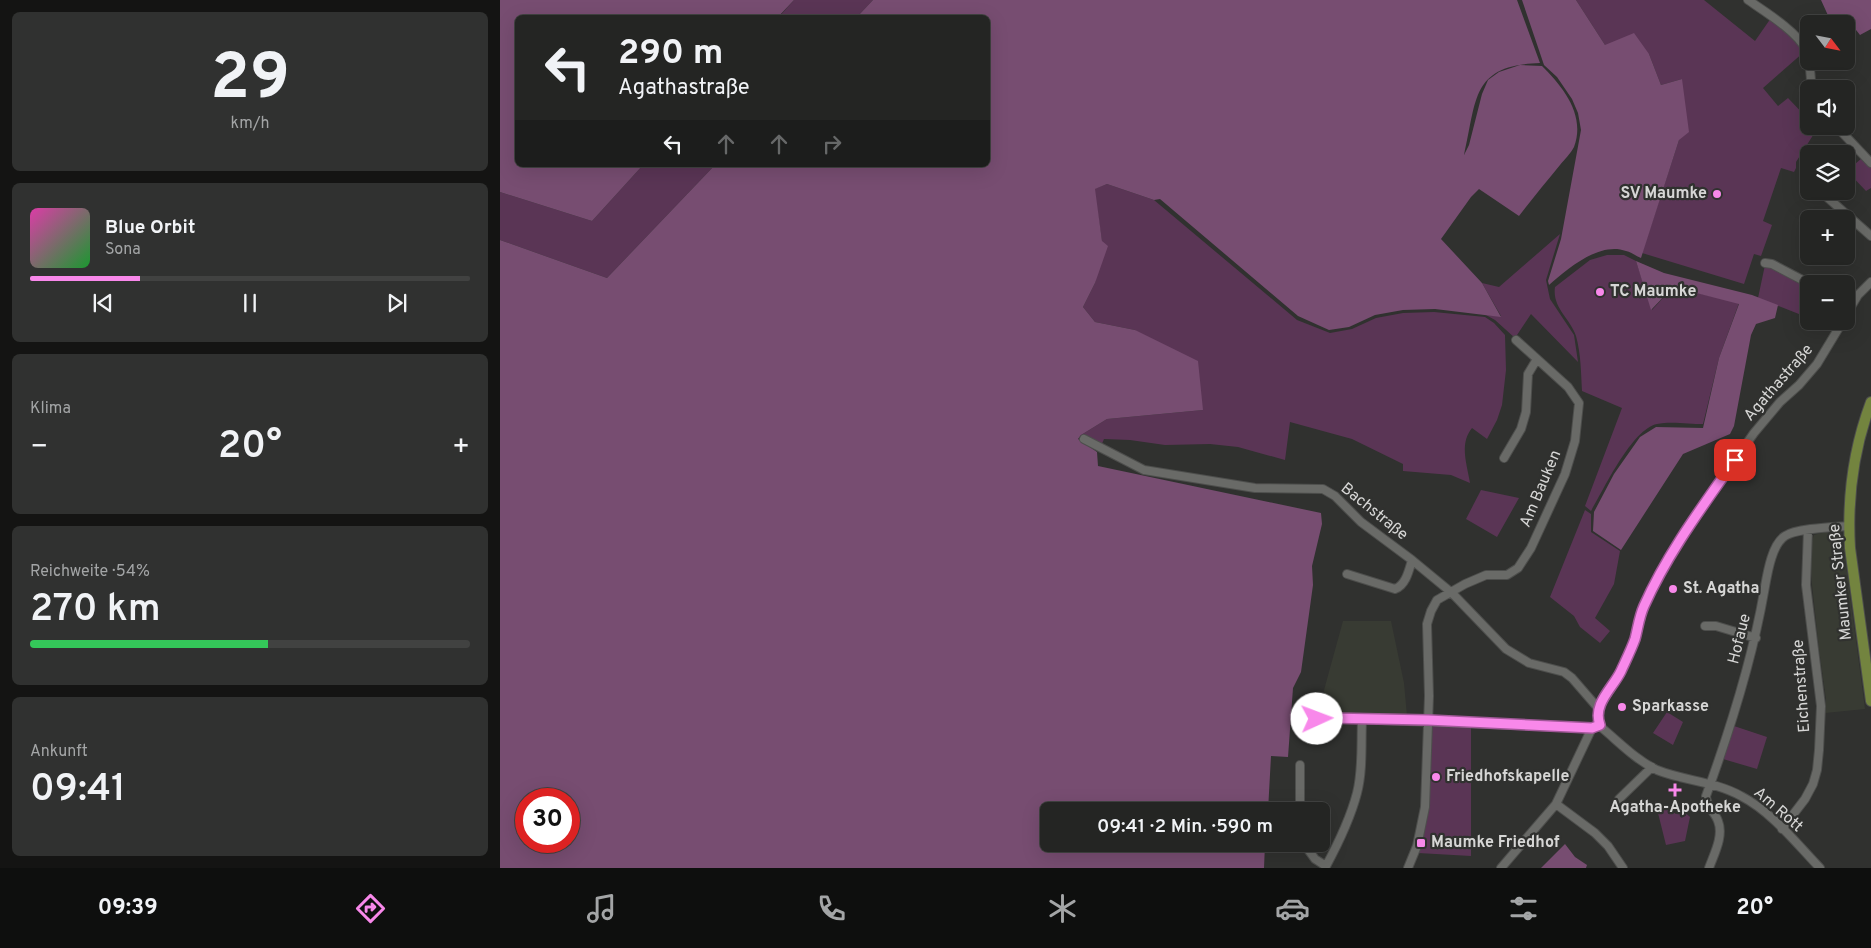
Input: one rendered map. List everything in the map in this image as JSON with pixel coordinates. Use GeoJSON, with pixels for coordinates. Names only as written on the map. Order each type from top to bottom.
{"type":"FeatureCollection","features":[{"type":"Feature","properties":{"kind":"main road","name":"Maumker Straße"},"geometry":{"type":"LineString","coordinates":[[1871,402],[1854,460],[1848,526],[1871,700]]}},
{"type":"Feature","properties":{"kind":"street"},"geometry":{"type":"LineString","coordinates":[[1748,0],[1772,16],[1802,44],[1807,52],[1811,80]]}},
{"type":"Feature","properties":{"kind":"street"},"geometry":{"type":"LineString","coordinates":[[1845,135],[1871,163]]}},
{"type":"Feature","properties":{"kind":"street"},"geometry":{"type":"LineString","coordinates":[[1831,200],[1871,236]]}},
{"type":"Feature","properties":{"kind":"street"},"geometry":{"type":"LineString","coordinates":[[1765,262],[1800,279]]}},
{"type":"Feature","properties":{"kind":"street"},"geometry":{"type":"LineString","coordinates":[[1855,298],[1871,282]]}},
{"type":"Feature","properties":{"kind":"street","name":"Agathastraße"},"geometry":{"type":"LineString","coordinates":[[1598,708],[1620,674],[1634,640],[1644,605],[1694,518],[1767,417],[1817,364],[1838,330]]}},
{"type":"Feature","properties":{"kind":"street","name":"Am Bauken"},"geometry":{"type":"LineString","coordinates":[[1452,593],[1486,575],[1507,575],[1518,568],[1531,548],[1571,458],[1575,441],[1578,403],[1568,387],[1516,340]]}},
{"type":"Feature","properties":{"kind":"street"},"geometry":{"type":"LineString","coordinates":[[1504,458],[1521,429],[1526,412],[1528,374],[1537,359]]}},
{"type":"Feature","properties":{"kind":"street","name":"Bachstraße"},"geometry":{"type":"LineString","coordinates":[[1084,439],[1144,470],[1255,488],[1323,489],[1335,496],[1361,522],[1452,593],[1506,649],[1529,663],[1564,672],[1572,678],[1598,708]]}},
{"type":"Feature","properties":{"kind":"street","name":"Hofaue"},"geometry":{"type":"LineString","coordinates":[[1709,868],[1719,834],[1718,821],[1706,800],[1756,638],[1768,572],[1775,549],[1786,535],[1808,530],[1848,526]]}},
{"type":"Feature","properties":{"kind":"street","name":"Eichenstraße"},"geometry":{"type":"LineString","coordinates":[[1782,829],[1805,799],[1813,784],[1817,770],[1819,750],[1821,706],[1806,585],[1808,530]]}},
{"type":"Feature","properties":{"kind":"street"},"geometry":{"type":"LineString","coordinates":[[1347,574],[1395,589],[1399,588],[1407,576],[1412,560]]}},
{"type":"Feature","properties":{"kind":"street"},"geometry":{"type":"LineString","coordinates":[[1408,868],[1417,846],[1425,807],[1429,662],[1427,624],[1437,600],[1452,593]]}},
{"type":"Feature","properties":{"kind":"street"},"geometry":{"type":"LineString","coordinates":[[1705,626],[1716,626],[1756,638]]}},
{"type":"Feature","properties":{"kind":"street"},"geometry":{"type":"LineString","coordinates":[[1501,868],[1556,804],[1596,726],[1598,708]]}},
{"type":"Feature","properties":{"kind":"street"},"geometry":{"type":"LineString","coordinates":[[1317,719],[1428,720],[1596,726]]}},
{"type":"Feature","properties":{"kind":"street"},"geometry":{"type":"LineString","coordinates":[[1309,852],[1314,859],[1325,867],[1343,834],[1357,792],[1360,772],[1362,720]]}},
{"type":"Feature","properties":{"kind":"street","name":"Am Rott"},"geometry":{"type":"LineString","coordinates":[[1596,726],[1645,764],[1722,786],[1742,796],[1761,809],[1820,868]]}},
{"type":"Feature","properties":{"kind":"street"},"geometry":{"type":"LineString","coordinates":[[1300,764],[1300,802]]}},
{"type":"Feature","properties":{"kind":"street"},"geometry":{"type":"LineString","coordinates":[[1619,799],[1652,767]]}},
{"type":"Feature","properties":{"kind":"street"},"geometry":{"type":"LineString","coordinates":[[1556,804],[1595,833],[1608,846],[1623,868]]}},
{"type":"Feature","properties":{"kind":"shaded area"},"geometry":{"type":"Polygon","coordinates":[[[500,0],[794,0],[780,15],[515,15],[515,167],[641,167],[592,221],[500,192],[500,0]]]}},
{"type":"Feature","properties":{"kind":"shaded area"},"geometry":{"type":"Polygon","coordinates":[[[794,0],[873,0],[859,15],[781,15],[794,0]]]}},
{"type":"Feature","properties":{"kind":"shaded area"},"geometry":{"type":"Polygon","coordinates":[[[873,0],[1517,0],[1540,63],[1517,65],[1501,70],[1489,78],[1481,89],[1476,102],[1464,155],[1469,145],[1482,94],[1488,80],[1499,72],[1520,65],[1542,66],[1565,92],[1575,113],[1577,124],[1574,147],[1519,216],[1479,189],[1471,197],[1441,239],[1482,283],[1501,317],[1435,309],[1403,310],[1375,315],[1349,327],[1329,330],[1298,316],[1160,199],[1154,200],[1107,184],[1095,189],[1102,241],[1108,246],[1095,283],[1083,307],[1095,322],[1135,330],[1198,361],[1203,410],[1107,419],[1081,435],[1078,439],[1097,452],[1098,466],[1321,513],[1322,524],[1312,566],[1313,585],[1301,672],[1293,688],[1288,757],[1271,756],[1268,802],[1040,802],[1040,852],[1265,852],[1264,868],[500,868],[500,240],[607,278],[713,167],[990,167],[990,15],[859,15],[873,0]]]}},
{"type":"Feature","properties":{"kind":"shaded area"},"geometry":{"type":"Polygon","coordinates":[[[1522,0],[1576,0],[1605,45],[1634,33],[1649,54],[1661,85],[1682,79],[1689,132],[1679,140],[1641,258],[1630,252],[1616,249],[1595,253],[1584,258],[1549,285],[1548,281],[1561,239],[1581,130],[1578,113],[1572,99],[1557,77],[1544,65],[1522,0]]]}},
{"type":"Feature","properties":{"kind":"shaded area"},"geometry":{"type":"Polygon","coordinates":[[[1576,0],[1704,0],[1755,41],[1771,18],[1800,47],[1800,56],[1763,88],[1778,106],[1788,98],[1800,111],[1800,135],[1813,135],[1807,145],[1800,145],[1800,156],[1796,162],[1794,172],[1781,168],[1763,221],[1772,225],[1761,256],[1754,254],[1744,284],[1642,253],[1679,140],[1682,79],[1661,85],[1649,54],[1605,45],[1576,0]]]}},
{"type":"Feature","properties":{"kind":"shaded area"},"geometry":{"type":"Polygon","coordinates":[[[1821,0],[1871,0],[1871,29],[1860,35],[1855,29],[1855,15],[1828,15],[1821,0]]]}},
{"type":"Feature","properties":{"kind":"shaded area"},"geometry":{"type":"Polygon","coordinates":[[[1862,158],[1871,167],[1871,188],[1866,191],[1855,179],[1855,164],[1862,158]]]}},
{"type":"Feature","properties":{"kind":"shaded area"},"geometry":{"type":"Polygon","coordinates":[[[641,167],[713,167],[607,278],[500,240],[500,192],[592,221],[641,167]]]}},
{"type":"Feature","properties":{"kind":"shaded area"},"geometry":{"type":"Polygon","coordinates":[[[1107,184],[1154,200],[1297,320],[1330,333],[1352,329],[1376,318],[1403,313],[1434,312],[1485,317],[1494,323],[1505,335],[1506,370],[1502,405],[1487,439],[1472,428],[1468,434],[1465,454],[1470,483],[1451,475],[1403,471],[1403,464],[1352,439],[1290,422],[1285,460],[1238,447],[1210,444],[1165,445],[1130,440],[1104,439],[1101,446],[1081,435],[1107,419],[1203,410],[1135,330],[1095,322],[1083,307],[1095,283],[1102,241],[1094,189],[1107,184]]]}},
{"type":"Feature","properties":{"kind":"shaded area"},"geometry":{"type":"Polygon","coordinates":[[[1560,234],[1546,280],[1550,299],[1574,335],[1578,362],[1531,314],[1515,338],[1495,320],[1486,315],[1501,316],[1482,283],[1499,287],[1560,234]]]}},
{"type":"Feature","properties":{"kind":"shaded area"},"geometry":{"type":"Polygon","coordinates":[[[1607,255],[1624,255],[1636,261],[1652,310],[1673,287],[1739,303],[1719,358],[1703,424],[1662,423],[1648,428],[1638,437],[1620,461],[1591,511],[1585,506],[1622,408],[1582,391],[1578,343],[1570,324],[1556,301],[1555,287],[1590,260],[1607,255]]]}},
{"type":"Feature","properties":{"kind":"shaded area"},"geometry":{"type":"Polygon","coordinates":[[[1636,261],[1664,273],[1752,295],[1778,305],[1775,318],[1756,324],[1751,335],[1734,426],[1730,434],[1683,454],[1621,550],[1593,531],[1594,512],[1614,474],[1640,437],[1656,427],[1703,428],[1719,358],[1739,304],[1673,287],[1651,310],[1636,261]]]}},
{"type":"Feature","properties":{"kind":"shaded area"},"geometry":{"type":"Polygon","coordinates":[[[1765,265],[1800,282],[1800,314],[1758,298],[1765,265]]]}},
{"type":"Feature","properties":{"kind":"shaded area"},"geometry":{"type":"Polygon","coordinates":[[[1481,490],[1519,498],[1497,537],[1466,519],[1481,490]]]}},
{"type":"Feature","properties":{"kind":"shaded area"},"geometry":{"type":"Polygon","coordinates":[[[1585,510],[1591,514],[1591,532],[1620,551],[1614,584],[1595,618],[1610,631],[1600,643],[1580,627],[1574,616],[1550,597],[1585,510]]]}},
{"type":"Feature","properties":{"kind":"shaded area"},"geometry":{"type":"Polygon","coordinates":[[[1825,532],[1842,534],[1865,709],[1825,713],[1826,699],[1811,565],[1814,535],[1825,532]]]}},
{"type":"Feature","properties":{"kind":"shaded area"},"geometry":{"type":"Polygon","coordinates":[[[1343,621],[1391,621],[1404,683],[1407,716],[1325,715],[1324,690],[1343,621]]]}},
{"type":"Feature","properties":{"kind":"shaded area"},"geometry":{"type":"Polygon","coordinates":[[[1667,712],[1683,722],[1673,745],[1653,733],[1667,712]]]}},
{"type":"Feature","properties":{"kind":"shaded area"},"geometry":{"type":"Polygon","coordinates":[[[1734,726],[1767,737],[1757,769],[1723,759],[1734,726]]]}},
{"type":"Feature","properties":{"kind":"shaded area"},"geometry":{"type":"Polygon","coordinates":[[[1432,727],[1471,727],[1471,856],[1418,853],[1432,727]]]}},
{"type":"Feature","properties":{"kind":"shaded area"},"geometry":{"type":"Polygon","coordinates":[[[1655,801],[1676,814],[1681,809],[1690,817],[1685,841],[1666,845],[1655,801]]]}},
{"type":"Feature","properties":{"kind":"shaded area"},"geometry":{"type":"Polygon","coordinates":[[[1565,844],[1575,857],[1587,865],[1586,868],[1541,868],[1565,844]]]}},
{"type":"Feature","properties":{"kind":"place","name":"SV Maumke"},"geometry":{"type":"Point","coordinates":[1717,194]}},
{"type":"Feature","properties":{"kind":"place","name":"TC Maumke"},"geometry":{"type":"Point","coordinates":[1600,292]}},
{"type":"Feature","properties":{"kind":"place","name":"St. Agatha"},"geometry":{"type":"Point","coordinates":[1673,589]}},
{"type":"Feature","properties":{"kind":"place","name":"Sparkasse"},"geometry":{"type":"Point","coordinates":[1622,707]}},
{"type":"Feature","properties":{"kind":"place","name":"Friedhofskapelle"},"geometry":{"type":"Point","coordinates":[1436,777]}},
{"type":"Feature","properties":{"kind":"place","name":"Agatha-Apotheke"},"geometry":{"type":"Point","coordinates":[1675,790]}},
{"type":"Feature","properties":{"kind":"place","name":"Maumke Friedhof"},"geometry":{"type":"Point","coordinates":[1421,843]}},
{"type":"Feature","properties":{"kind":"route"},"geometry":{"type":"LineString","coordinates":[[1317,719],[1428,720],[1592,728],[1600,725],[1597,716],[1598,708],[1620,674],[1634,640],[1644,605],[1694,518],[1735,460]]}}]}
